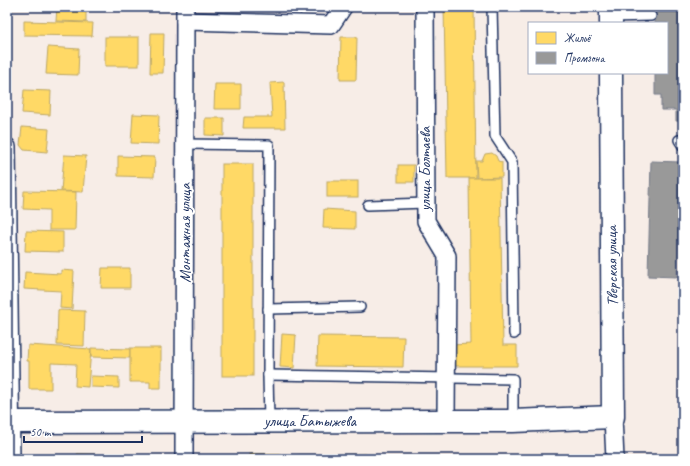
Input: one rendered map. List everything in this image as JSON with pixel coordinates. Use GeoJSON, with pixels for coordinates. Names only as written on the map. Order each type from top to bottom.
{"type":"FeatureCollection","features":[{"type":"Feature","properties":{"kind":"street"},"geometry":{"type":"LineString","coordinates":[[185,14],[331,25],[343,7]]}},
{"type":"Feature","properties":{"kind":"street","name":"улица Болтаева"},"geometry":{"type":"LineString","coordinates":[[425,7],[426,221],[447,256],[446,421]]}},
{"type":"Feature","properties":{"kind":"street","name":"Монтажная улица"},"geometry":{"type":"LineString","coordinates":[[184,459],[185,14]]}},
{"type":"Feature","properties":{"kind":"street","name":"Тверская улица"},"geometry":{"type":"LineString","coordinates":[[611,74],[613,417],[615,459]]}},
{"type":"Feature","properties":{"kind":"street"},"geometry":{"type":"LineString","coordinates":[[7,147],[9,422],[11,459]]}},
{"type":"Feature","properties":{"kind":"street","name":"улица Батыжева"},"geometry":{"type":"LineString","coordinates":[[9,422],[513,421],[613,417]]}},
{"type":"Feature","properties":{"kind":"lane"},"geometry":{"type":"LineString","coordinates":[[492,7],[495,136],[512,162],[514,334]]}},
{"type":"Feature","properties":{"kind":"lane"},"geometry":{"type":"LineString","coordinates":[[611,16],[651,16]]}},
{"type":"Feature","properties":{"kind":"lane"},"geometry":{"type":"LineString","coordinates":[[184,144],[269,145],[269,421]]}},
{"type":"Feature","properties":{"kind":"lane"},"geometry":{"type":"LineString","coordinates":[[368,204],[426,203]]}},
{"type":"Feature","properties":{"kind":"lane"},"geometry":{"type":"LineString","coordinates":[[268,309],[360,307]]}},
{"type":"Feature","properties":{"kind":"lane"},"geometry":{"type":"LineString","coordinates":[[268,375],[513,379],[513,421]]}},
{"type":"Feature","properties":{"kind":"building: Жильё"},"geometry":{"type":"Polygon","coordinates":[[[57,7],[86,7],[86,22],[56,21],[57,7]]]}},
{"type":"Feature","properties":{"kind":"building: Жильё"},"geometry":{"type":"Polygon","coordinates":[[[444,7],[474,7],[476,178],[447,178],[444,7]]]}},
{"type":"Feature","properties":{"kind":"building: Жильё"},"geometry":{"type":"Polygon","coordinates":[[[24,21],[93,23],[92,36],[24,35],[24,21]]]}},
{"type":"Feature","properties":{"kind":"building: Жильё"},"geometry":{"type":"Polygon","coordinates":[[[151,33],[164,33],[163,73],[150,73],[151,33]]]}},
{"type":"Feature","properties":{"kind":"building: Жильё"},"geometry":{"type":"Polygon","coordinates":[[[105,37],[139,37],[139,66],[105,66],[105,37]]]}},
{"type":"Feature","properties":{"kind":"building: Жильё"},"geometry":{"type":"Polygon","coordinates":[[[341,37],[357,37],[356,80],[340,80],[341,37]]]}},
{"type":"Feature","properties":{"kind":"building: Жильё"},"geometry":{"type":"Polygon","coordinates":[[[48,47],[79,49],[78,75],[46,74],[48,47]]]}},
{"type":"Feature","properties":{"kind":"building: Жильё"},"geometry":{"type":"Polygon","coordinates":[[[284,82],[285,128],[243,128],[244,117],[272,117],[270,83],[284,82]]]}},
{"type":"Feature","properties":{"kind":"building: Жильё"},"geometry":{"type":"Polygon","coordinates":[[[215,84],[241,84],[241,109],[214,109],[215,84]]]}},
{"type":"Feature","properties":{"kind":"building: Жильё"},"geometry":{"type":"Polygon","coordinates":[[[24,90],[51,91],[50,115],[22,113],[24,90]]]}},
{"type":"Feature","properties":{"kind":"building: Жильё"},"geometry":{"type":"Polygon","coordinates":[[[133,114],[159,115],[158,144],[131,143],[133,114]]]}},
{"type":"Feature","properties":{"kind":"building: Жильё"},"geometry":{"type":"Polygon","coordinates":[[[205,118],[224,118],[224,136],[205,135],[205,118]]]}},
{"type":"Feature","properties":{"kind":"building: Жильё"},"geometry":{"type":"Polygon","coordinates":[[[22,127],[49,129],[47,152],[24,150],[20,145],[22,127]]]}},
{"type":"Feature","properties":{"kind":"building: Жильё"},"geometry":{"type":"Polygon","coordinates":[[[492,153],[496,156],[498,161],[502,162],[502,177],[477,178],[476,161],[482,161],[485,154],[492,153]]]}},
{"type":"Feature","properties":{"kind":"building: Жильё"},"geometry":{"type":"Polygon","coordinates":[[[64,155],[86,156],[83,192],[61,191],[64,155]]]}},
{"type":"Feature","properties":{"kind":"building: Жильё"},"geometry":{"type":"Polygon","coordinates":[[[118,156],[155,157],[154,177],[118,176],[118,156]]]}},
{"type":"Feature","properties":{"kind":"building: Жильё"},"geometry":{"type":"Polygon","coordinates":[[[222,164],[253,164],[253,376],[222,376],[222,164]]]}},
{"type":"Feature","properties":{"kind":"building: Жильё"},"geometry":{"type":"Polygon","coordinates":[[[398,165],[414,165],[414,182],[398,182],[398,165]]]}},
{"type":"Feature","properties":{"kind":"building: Жильё"},"geometry":{"type":"Polygon","coordinates":[[[469,178],[500,178],[503,345],[517,345],[517,366],[451,366],[451,345],[471,344],[469,178]]]}},
{"type":"Feature","properties":{"kind":"building: Жильё"},"geometry":{"type":"Polygon","coordinates":[[[327,181],[358,181],[358,197],[327,197],[327,181]]]}},
{"type":"Feature","properties":{"kind":"building: Жильё"},"geometry":{"type":"Polygon","coordinates":[[[24,191],[76,192],[75,230],[49,230],[49,210],[23,209],[24,191]]]}},
{"type":"Feature","properties":{"kind":"building: Жильё"},"geometry":{"type":"Polygon","coordinates":[[[324,209],[355,211],[355,229],[323,228],[324,209]]]}},
{"type":"Feature","properties":{"kind":"building: Жильё"},"geometry":{"type":"Polygon","coordinates":[[[26,231],[63,232],[63,252],[25,251],[26,231]]]}},
{"type":"Feature","properties":{"kind":"building: Жильё"},"geometry":{"type":"Polygon","coordinates":[[[102,268],[130,268],[130,288],[101,288],[102,268]]]}},
{"type":"Feature","properties":{"kind":"building: Жильё"},"geometry":{"type":"Polygon","coordinates":[[[61,270],[74,271],[72,309],[60,308],[61,291],[24,289],[25,272],[61,274],[61,270]]]}},
{"type":"Feature","properties":{"kind":"building: Жильё"},"geometry":{"type":"Polygon","coordinates":[[[58,310],[85,311],[84,346],[57,345],[58,310]]]}},
{"type":"Feature","properties":{"kind":"building: Жильё"},"geometry":{"type":"Polygon","coordinates":[[[282,334],[296,335],[294,368],[280,367],[282,334]]]}},
{"type":"Feature","properties":{"kind":"building: Жильё"},"geometry":{"type":"Polygon","coordinates":[[[318,336],[404,337],[403,367],[317,366],[318,336]]]}},
{"type":"Feature","properties":{"kind":"building: Жильё"},"geometry":{"type":"Polygon","coordinates":[[[28,345],[91,349],[88,387],[75,386],[76,364],[51,363],[51,389],[29,389],[29,361],[27,361],[28,345]]]}},
{"type":"Feature","properties":{"kind":"building: Жильё"},"geometry":{"type":"Polygon","coordinates":[[[91,348],[130,349],[130,358],[91,357],[91,348]]]}},
{"type":"Feature","properties":{"kind":"building: Жильё"},"geometry":{"type":"Polygon","coordinates":[[[130,348],[161,348],[161,388],[150,388],[150,382],[130,382],[130,348]]]}},
{"type":"Feature","properties":{"kind":"building: Жильё"},"geometry":{"type":"Polygon","coordinates":[[[91,376],[119,377],[119,388],[91,387],[91,376]]]}},
{"type":"Feature","properties":{"kind":"building: Жильё"},"geometry":{"type":"Polygon","coordinates":[[[77,454],[126,455],[126,459],[77,459],[77,454]]]}},
{"type":"Feature","properties":{"kind":"building: Жильё"},"geometry":{"type":"Polygon","coordinates":[[[249,454],[280,454],[280,459],[249,459],[249,454]]]}},
{"type":"Feature","properties":{"kind":"building: Жильё"},"geometry":{"type":"Polygon","coordinates":[[[366,454],[366,459],[340,459],[340,455],[366,454]]]}},
{"type":"Feature","properties":{"kind":"building: Жильё"},"geometry":{"type":"Polygon","coordinates":[[[299,455],[321,455],[321,459],[299,459],[299,455]]]}},
{"type":"Feature","properties":{"kind":"building: Промзона"},"geometry":{"type":"Polygon","coordinates":[[[656,7],[683,7],[683,121],[676,121],[676,110],[661,110],[661,95],[655,95],[655,74],[668,74],[668,22],[655,22],[656,7]]]}},
{"type":"Feature","properties":{"kind":"building: Промзона"},"geometry":{"type":"Polygon","coordinates":[[[651,161],[680,162],[677,277],[648,276],[651,161]]]}}]}
